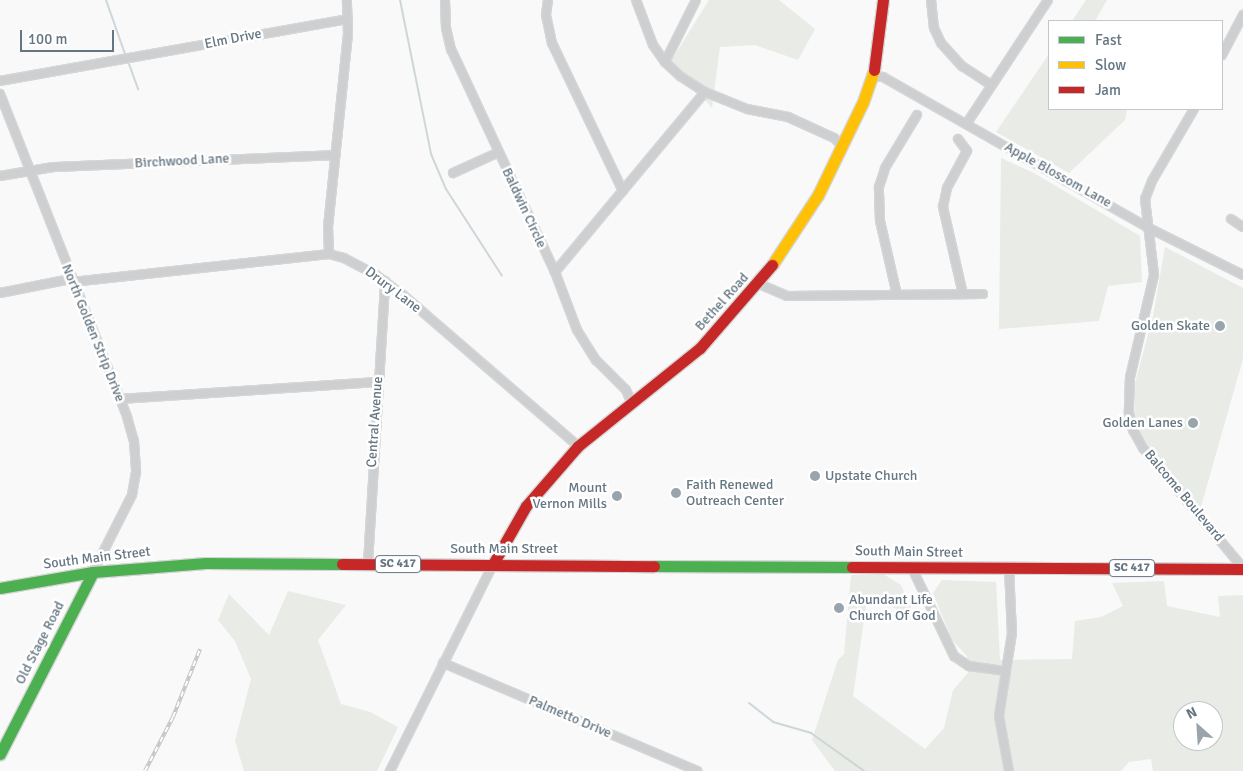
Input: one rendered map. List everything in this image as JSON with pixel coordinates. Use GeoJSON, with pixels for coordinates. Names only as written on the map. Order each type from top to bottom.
{"type":"FeatureCollection","features":[{"type":"Feature","properties":{"kind":"main road","name":"Bethel Road"},"geometry":{"type":"LineString","coordinates":[[493,564],[526,506],[578,446],[631,401],[700,348],[759,284],[799,228],[842,146],[872,76],[883,0]]}},
{"type":"Feature","properties":{"kind":"main road","name":"South Main Street"},"geometry":{"type":"LineString","coordinates":[[0,588],[94,572],[206,563],[1009,568]]}},
{"type":"Feature","properties":{"kind":"main road","name":"SC 417"},"geometry":{"type":"LineString","coordinates":[[1009,568],[1243,568]]}},
{"type":"Feature","properties":{"kind":"main road","name":"Old Stage Road"},"geometry":{"type":"LineString","coordinates":[[0,754],[94,572]]}},
{"type":"Feature","properties":{"kind":"street"},"geometry":{"type":"LineString","coordinates":[[329,254],[334,155],[348,19],[347,0]]}},
{"type":"Feature","properties":{"kind":"street","name":"Baldwin Circle"},"geometry":{"type":"LineString","coordinates":[[445,0],[450,44],[497,153],[554,272],[577,330],[596,360],[626,390],[631,401]]}},
{"type":"Feature","properties":{"kind":"street"},"geometry":{"type":"LineString","coordinates":[[548,0],[546,15],[552,43],[623,191]]}},
{"type":"Feature","properties":{"kind":"street"},"geometry":{"type":"LineString","coordinates":[[636,0],[654,46],[665,62],[705,92],[748,109],[788,117],[834,138],[842,146]]}},
{"type":"Feature","properties":{"kind":"street"},"geometry":{"type":"LineString","coordinates":[[665,62],[677,44],[696,0]]}},
{"type":"Feature","properties":{"kind":"street"},"geometry":{"type":"LineString","coordinates":[[931,0],[934,28],[941,44],[962,66],[991,85]]}},
{"type":"Feature","properties":{"kind":"street"},"geometry":{"type":"LineString","coordinates":[[967,123],[1047,0]]}},
{"type":"Feature","properties":{"kind":"street"},"geometry":{"type":"LineString","coordinates":[[1223,54],[1243,15]]}},
{"type":"Feature","properties":{"kind":"street","name":"Elm Drive"},"geometry":{"type":"LineString","coordinates":[[0,82],[348,19]]}},
{"type":"Feature","properties":{"kind":"street","name":"Apple Blossom Lane"},"geometry":{"type":"LineString","coordinates":[[872,76],[883,77],[967,123],[1147,227],[1243,275]]}},
{"type":"Feature","properties":{"kind":"street"},"geometry":{"type":"LineString","coordinates":[[554,272],[705,92]]}},
{"type":"Feature","properties":{"kind":"street","name":"North Golden Strip Drive"},"geometry":{"type":"LineString","coordinates":[[0,94],[120,399],[134,441],[135,481],[127,509],[94,572]]}},
{"type":"Feature","properties":{"kind":"street","name":"Balcome Boulevard"},"geometry":{"type":"LineString","coordinates":[[1193,110],[1149,188],[1144,210],[1154,275],[1130,377],[1131,424],[1143,448],[1243,568]]}},
{"type":"Feature","properties":{"kind":"street"},"geometry":{"type":"LineString","coordinates":[[897,295],[880,221],[879,187],[885,168],[917,115]]}},
{"type":"Feature","properties":{"kind":"street"},"geometry":{"type":"LineString","coordinates":[[958,139],[968,151],[947,188],[943,207],[963,294]]}},
{"type":"Feature","properties":{"kind":"street"},"geometry":{"type":"LineString","coordinates":[[453,173],[497,153]]}},
{"type":"Feature","properties":{"kind":"street","name":"Birchwood Lane"},"geometry":{"type":"LineString","coordinates":[[0,176],[29,170],[334,155]]}},
{"type":"Feature","properties":{"kind":"street"},"geometry":{"type":"LineString","coordinates":[[1231,219],[1243,226]]}},
{"type":"Feature","properties":{"kind":"street","name":"Drury Lane"},"geometry":{"type":"LineString","coordinates":[[0,293],[72,280],[329,254],[364,267],[385,282],[453,337],[578,446]]}},
{"type":"Feature","properties":{"kind":"street","name":"Central Avenue"},"geometry":{"type":"LineString","coordinates":[[368,563],[377,382],[385,282]]}},
{"type":"Feature","properties":{"kind":"street"},"geometry":{"type":"LineString","coordinates":[[759,284],[787,296],[983,294]]}},
{"type":"Feature","properties":{"kind":"street"},"geometry":{"type":"LineString","coordinates":[[120,399],[377,382]]}},
{"type":"Feature","properties":{"kind":"street"},"geometry":{"type":"LineString","coordinates":[[390,771],[493,564]]}},
{"type":"Feature","properties":{"kind":"street"},"geometry":{"type":"LineString","coordinates":[[912,568],[954,656],[969,666],[1006,671]]}},
{"type":"Feature","properties":{"kind":"street"},"geometry":{"type":"LineString","coordinates":[[1009,568],[1012,634],[999,716],[1009,771]]}},
{"type":"Feature","properties":{"kind":"street","name":"Palmetto Drive"},"geometry":{"type":"LineString","coordinates":[[443,663],[697,771]]}},
{"type":"Feature","properties":{"kind":"shaded area"},"geometry":{"type":"Polygon","coordinates":[[[709,0],[779,0],[815,29],[798,60],[755,45],[720,47],[712,108],[671,61],[709,0]]]}},
{"type":"Feature","properties":{"kind":"shaded area"},"geometry":{"type":"Polygon","coordinates":[[[1086,0],[1107,0],[1096,20],[1073,20],[1086,0]]]}},
{"type":"Feature","properties":{"kind":"shaded area"},"geometry":{"type":"Polygon","coordinates":[[[1048,55],[1048,110],[1127,110],[1125,120],[1069,173],[996,132],[1048,55]]]}},
{"type":"Feature","properties":{"kind":"shaded area"},"geometry":{"type":"Polygon","coordinates":[[[1001,158],[1034,173],[1140,236],[1142,282],[1108,286],[1099,321],[999,329],[1001,158]]]}},
{"type":"Feature","properties":{"kind":"shaded area"},"geometry":{"type":"Polygon","coordinates":[[[1165,247],[1243,288],[1243,359],[1200,510],[1134,427],[1135,383],[1153,316],[1165,247]]]}},
{"type":"Feature","properties":{"kind":"shaded area"},"geometry":{"type":"Polygon","coordinates":[[[883,574],[901,585],[916,619],[885,603],[866,606],[853,696],[925,749],[944,728],[953,690],[968,673],[967,656],[952,640],[933,593],[942,580],[996,582],[1000,660],[1072,659],[1075,621],[1101,617],[1123,606],[1112,583],[1164,581],[1167,606],[1220,617],[1218,596],[1243,595],[1243,771],[1153,771],[1151,759],[1129,762],[1121,771],[835,771],[812,740],[838,660],[844,654],[851,575],[883,574]]]}},
{"type":"Feature","properties":{"kind":"shaded area"},"geometry":{"type":"Polygon","coordinates":[[[288,591],[346,605],[318,640],[341,704],[370,712],[398,727],[377,771],[244,771],[235,741],[251,679],[235,641],[218,620],[229,594],[269,635],[288,591]]]}},
{"type":"Feature","properties":{"kind":"waterway"},"geometry":{"type":"LineString","coordinates":[[106,0],[125,54]]}},
{"type":"Feature","properties":{"kind":"waterway"},"geometry":{"type":"LineString","coordinates":[[400,0],[431,154],[446,189],[502,276]]}},
{"type":"Feature","properties":{"kind":"waterway"},"geometry":{"type":"LineString","coordinates":[[129,64],[138,89]]}},
{"type":"Feature","properties":{"kind":"waterway"},"geometry":{"type":"LineString","coordinates":[[749,703],[773,722],[811,733],[864,771]]}},
{"type":"Feature","properties":{"kind":"railway"},"geometry":{"type":"LineString","coordinates":[[145,771],[173,717],[200,649]]}},
{"type":"Feature","properties":{"kind":"traffic: fast"},"geometry":{"type":"LineString","coordinates":[[0,588],[93,572],[206,563],[342,564]]}},
{"type":"Feature","properties":{"kind":"traffic: fast"},"geometry":{"type":"LineString","coordinates":[[654,566],[852,567]]}},
{"type":"Feature","properties":{"kind":"traffic: fast"},"geometry":{"type":"LineString","coordinates":[[0,754],[93,572]]}},
{"type":"Feature","properties":{"kind":"traffic: slow"},"geometry":{"type":"LineString","coordinates":[[772,265],[818,195],[863,102],[874,70]]}},
{"type":"Feature","properties":{"kind":"traffic: jam"},"geometry":{"type":"LineString","coordinates":[[874,70],[883,0]]}},
{"type":"Feature","properties":{"kind":"traffic: jam"},"geometry":{"type":"LineString","coordinates":[[493,564],[526,506],[578,446],[700,348],[772,265]]}},
{"type":"Feature","properties":{"kind":"traffic: jam"},"geometry":{"type":"LineString","coordinates":[[342,564],[654,566]]}},
{"type":"Feature","properties":{"kind":"traffic: jam"},"geometry":{"type":"LineString","coordinates":[[852,567],[1243,569]]}},
{"type":"Feature","properties":{"kind":"place","name":"Golden Skate"},"geometry":{"type":"Point","coordinates":[1220,326]}},
{"type":"Feature","properties":{"kind":"place","name":"Golden Lanes"},"geometry":{"type":"Point","coordinates":[1193,423]}},
{"type":"Feature","properties":{"kind":"place","name":"Upstate Church"},"geometry":{"type":"Point","coordinates":[815,476]}},
{"type":"Feature","properties":{"kind":"place","name":"Faith Renewed Outreach Center"},"geometry":{"type":"Point","coordinates":[676,493]}},
{"type":"Feature","properties":{"kind":"place","name":"Mount Vernon Mills"},"geometry":{"type":"Point","coordinates":[617,496]}},
{"type":"Feature","properties":{"kind":"place","name":"Abundant Life Church Of God"},"geometry":{"type":"Point","coordinates":[839,608]}}]}
